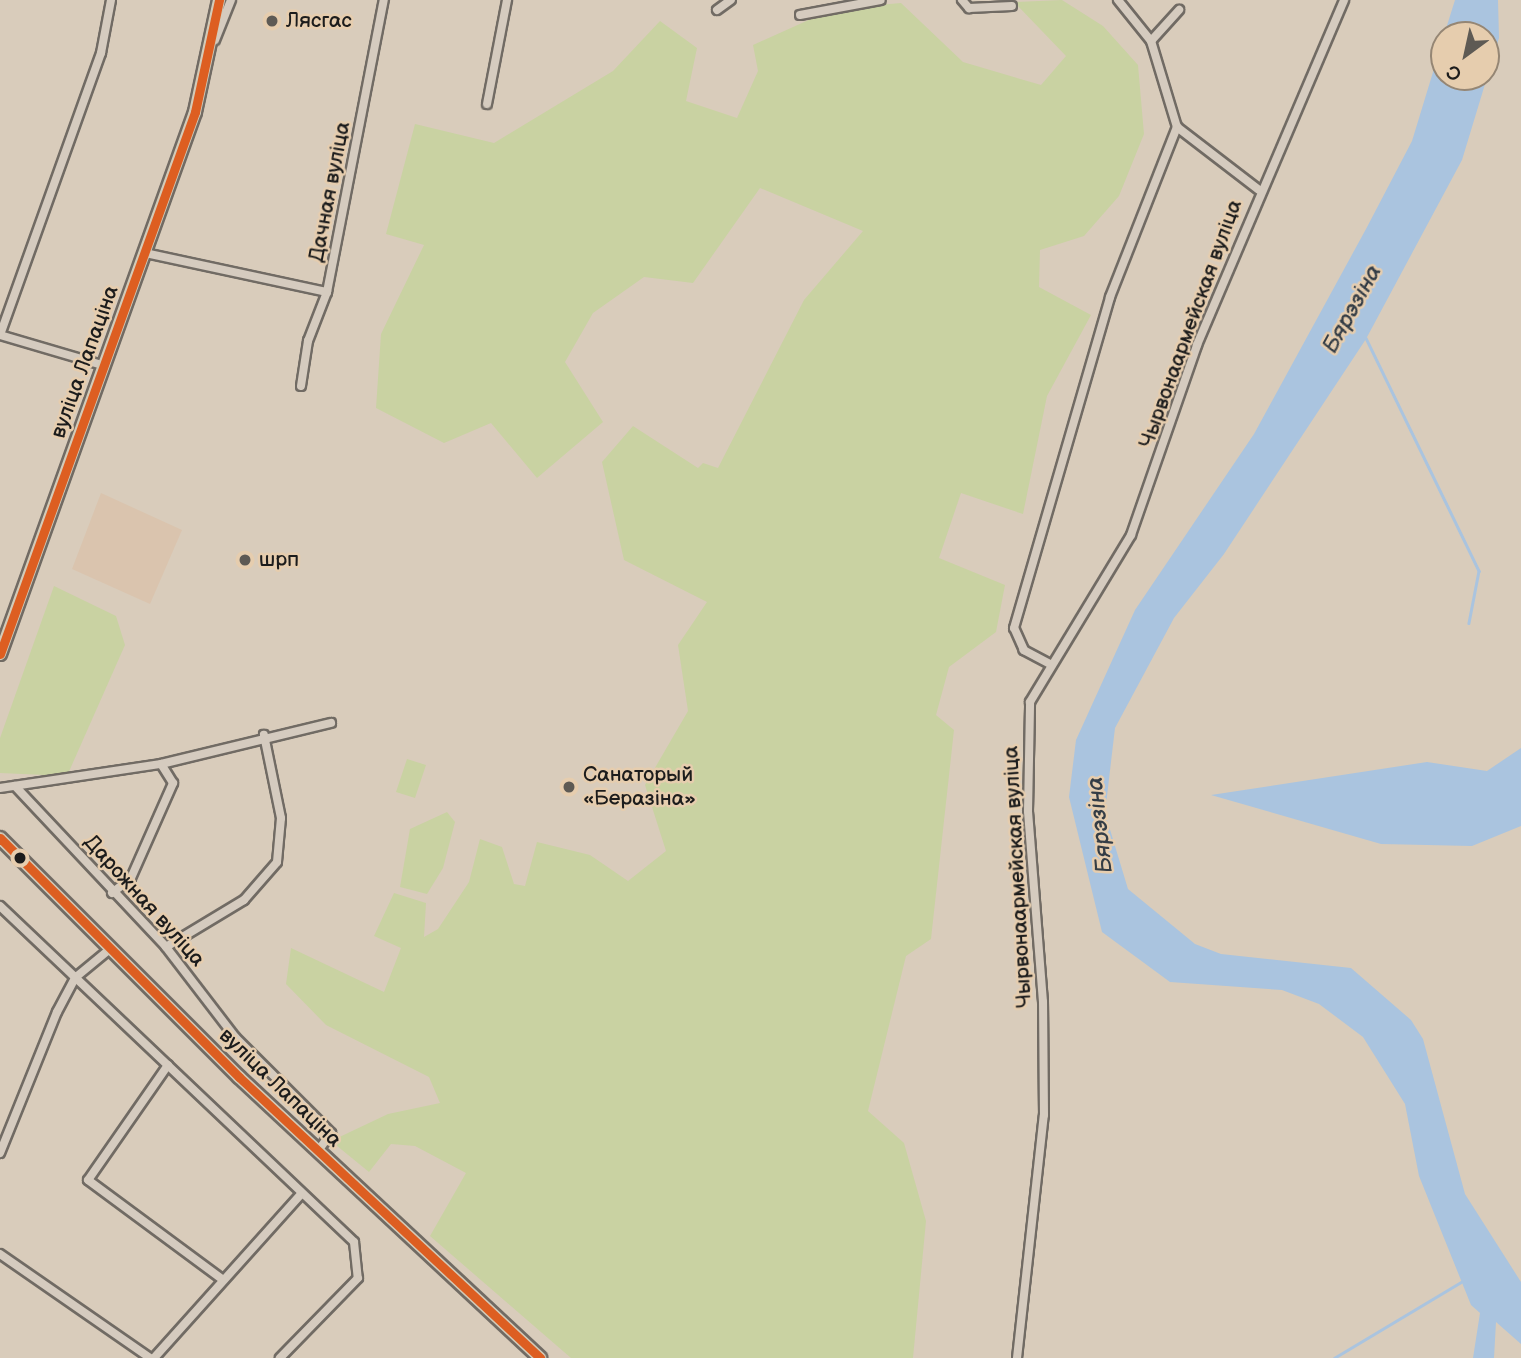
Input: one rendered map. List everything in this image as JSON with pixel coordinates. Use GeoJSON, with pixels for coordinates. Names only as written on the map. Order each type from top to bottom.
{"type":"FeatureCollection","features":[{"type":"Feature","properties":{"kind":"main road","name":"вуліца Лапаціна"},"geometry":{"type":"LineString","coordinates":[[0,654],[145,253],[212,47],[219,0]]}},
{"type":"Feature","properties":{"kind":"main road","name":"вуліца Лапаціна"},"geometry":{"type":"LineString","coordinates":[[0,838],[318,1151],[540,1358]]}},
{"type":"Feature","properties":{"kind":"street"},"geometry":{"type":"LineString","coordinates":[[106,366],[0,335],[101,54],[111,0]]}},
{"type":"Feature","properties":{"kind":"street"},"geometry":{"type":"LineString","coordinates":[[212,47],[231,0]]}},
{"type":"Feature","properties":{"kind":"street","name":"Дачная вуліца"},"geometry":{"type":"LineString","coordinates":[[301,386],[308,341],[327,292],[384,0]]}},
{"type":"Feature","properties":{"kind":"street"},"geometry":{"type":"LineString","coordinates":[[487,104],[507,0]]}},
{"type":"Feature","properties":{"kind":"street"},"geometry":{"type":"LineString","coordinates":[[717,10],[731,0]]}},
{"type":"Feature","properties":{"kind":"street"},"geometry":{"type":"LineString","coordinates":[[800,15],[881,0]]}},
{"type":"Feature","properties":{"kind":"street"},"geometry":{"type":"LineString","coordinates":[[962,0],[969,8],[1012,6]]}},
{"type":"Feature","properties":{"kind":"street"},"geometry":{"type":"LineString","coordinates":[[1118,0],[1151,41],[1177,127],[1259,190]]}},
{"type":"Feature","properties":{"kind":"street","name":"Чырвонаармейская вуліца"},"geometry":{"type":"LineString","coordinates":[[1017,1358],[1044,1115],[1028,716],[1050,664],[1131,535],[1259,190],[1345,0]]}},
{"type":"Feature","properties":{"kind":"street"},"geometry":{"type":"LineString","coordinates":[[1151,41],[1179,10]]}},
{"type":"Feature","properties":{"kind":"street"},"geometry":{"type":"LineString","coordinates":[[1050,664],[1024,650],[1014,628],[1110,297],[1177,127]]}},
{"type":"Feature","properties":{"kind":"street"},"geometry":{"type":"LineString","coordinates":[[145,253],[327,292]]}},
{"type":"Feature","properties":{"kind":"street"},"geometry":{"type":"LineString","coordinates":[[0,788],[161,764],[264,735],[331,723]]}},
{"type":"Feature","properties":{"kind":"street"},"geometry":{"type":"LineString","coordinates":[[166,947],[244,901],[277,862],[281,818],[264,735]]}},
{"type":"Feature","properties":{"kind":"street"},"geometry":{"type":"LineString","coordinates":[[112,893],[131,877],[173,783],[161,764]]}},
{"type":"Feature","properties":{"kind":"street","name":"Дарожная вуліца"},"geometry":{"type":"LineString","coordinates":[[15,786],[112,893],[166,947],[235,1037],[331,1133],[318,1151]]}},
{"type":"Feature","properties":{"kind":"street"},"geometry":{"type":"LineString","coordinates":[[0,906],[354,1242],[358,1278],[280,1358]]}},
{"type":"Feature","properties":{"kind":"street"},"geometry":{"type":"LineString","coordinates":[[0,1153],[76,977],[110,949]]}},
{"type":"Feature","properties":{"kind":"street"},"geometry":{"type":"LineString","coordinates":[[168,1065],[88,1180],[222,1279]]}},
{"type":"Feature","properties":{"kind":"street"},"geometry":{"type":"LineString","coordinates":[[0,1254],[152,1358],[301,1194]]}},
{"type":"Feature","properties":{"kind":"shaded area"},"geometry":{"type":"Polygon","coordinates":[[[101,493],[182,530],[150,604],[72,569],[101,493]]]}},
{"type":"Feature","properties":{"kind":"green space"},"geometry":{"type":"Polygon","coordinates":[[[1062,0],[1103,26],[1138,65],[1144,134],[1119,196],[1084,236],[1040,250],[1039,287],[1091,315],[1047,396],[1023,514],[961,493],[939,558],[1005,585],[996,632],[949,667],[936,715],[954,730],[931,939],[906,956],[868,1111],[904,1143],[926,1221],[913,1358],[571,1358],[430,1236],[466,1173],[415,1146],[391,1144],[369,1172],[331,1141],[388,1114],[440,1103],[429,1077],[326,1025],[286,984],[291,948],[384,992],[401,948],[374,936],[394,893],[426,903],[424,937],[438,929],[469,882],[480,839],[502,847],[514,884],[525,886],[537,842],[590,855],[628,881],[666,851],[645,785],[688,711],[678,645],[707,602],[624,560],[602,462],[633,426],[698,468],[703,463],[718,468],[804,300],[863,231],[760,188],[693,283],[644,277],[593,313],[565,362],[603,422],[537,478],[491,423],[444,443],[376,408],[381,334],[424,245],[386,234],[415,124],[494,143],[613,71],[660,21],[697,48],[686,101],[737,118],[758,71],[753,45],[833,9],[901,3],[963,62],[1041,85],[1066,56],[1014,2],[1062,0]]]}},
{"type":"Feature","properties":{"kind":"green space"},"geometry":{"type":"Polygon","coordinates":[[[54,586],[116,616],[125,645],[67,776],[0,773],[0,738],[54,586]]]}},
{"type":"Feature","properties":{"kind":"green space"},"geometry":{"type":"Polygon","coordinates":[[[407,759],[426,765],[415,798],[396,792],[407,759]]]}},
{"type":"Feature","properties":{"kind":"green space"},"geometry":{"type":"Polygon","coordinates":[[[447,812],[455,822],[443,868],[427,894],[400,887],[410,829],[447,812]]]}},
{"type":"Feature","properties":{"kind":"water"},"geometry":{"type":"Polygon","coordinates":[[[1455,0],[1498,0],[1499,21],[1448,21],[1455,0]]]}},
{"type":"Feature","properties":{"kind":"water","name":"Бярэзіна"},"geometry":{"type":"Polygon","coordinates":[[[1430,82],[1430,91],[1483,91],[1462,160],[1366,339],[1224,554],[1174,618],[1115,728],[1105,813],[1128,889],[1195,944],[1221,954],[1351,968],[1411,1020],[1423,1039],[1465,1194],[1521,1282],[1521,1344],[1496,1322],[1494,1358],[1473,1358],[1480,1313],[1471,1305],[1419,1176],[1405,1104],[1363,1037],[1319,1004],[1282,990],[1170,982],[1102,932],[1069,797],[1076,740],[1135,610],[1254,434],[1412,141],[1430,82]]]}},
{"type":"Feature","properties":{"kind":"water"},"geometry":{"type":"Polygon","coordinates":[[[1521,748],[1521,826],[1472,846],[1381,844],[1211,795],[1427,762],[1487,771],[1521,748]]]}},
{"type":"Feature","properties":{"kind":"waterway"},"geometry":{"type":"LineString","coordinates":[[1366,338],[1479,571],[1469,623]]}},
{"type":"Feature","properties":{"kind":"waterway"},"geometry":{"type":"LineString","coordinates":[[1334,1358],[1461,1282]]}},
{"type":"Feature","properties":{"kind":"transit line"},"geometry":{"type":"LineString","coordinates":[[0,654],[195,112],[219,0]]}},
{"type":"Feature","properties":{"kind":"transit line"},"geometry":{"type":"LineString","coordinates":[[0,838],[239,1077],[540,1358]]}},
{"type":"Feature","properties":{"kind":"place","name":"Лясгас"},"geometry":{"type":"Point","coordinates":[272,21]}},
{"type":"Feature","properties":{"kind":"place","name":"шрп"},"geometry":{"type":"Point","coordinates":[245,560]}},
{"type":"Feature","properties":{"kind":"place","name":"Санаторый «Беразіна»"},"geometry":{"type":"Point","coordinates":[569,787]}}]}
